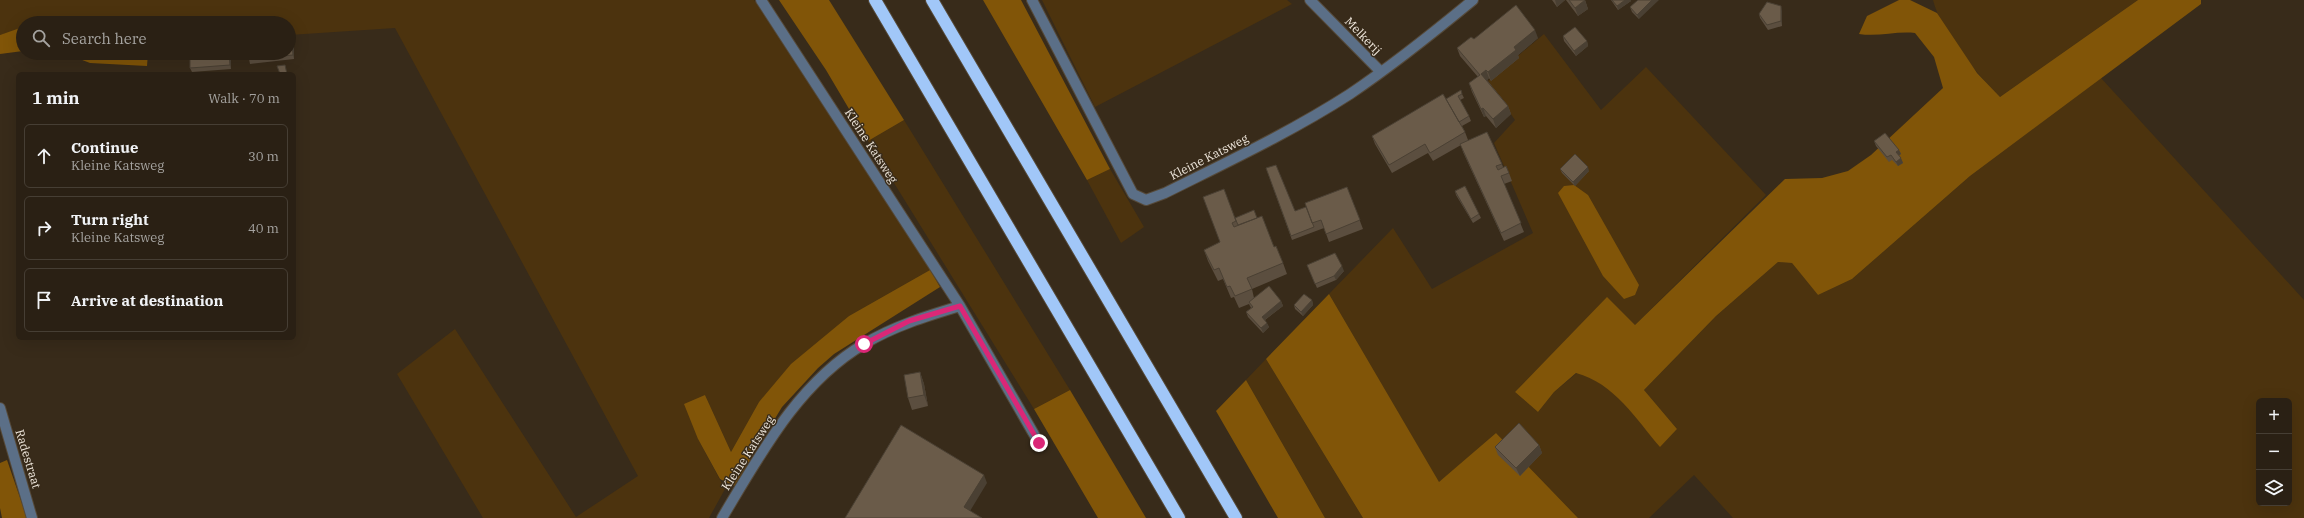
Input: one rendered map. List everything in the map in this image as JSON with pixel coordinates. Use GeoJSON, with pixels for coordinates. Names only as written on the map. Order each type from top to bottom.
{"type":"FeatureCollection","features":[{"type":"Feature","properties":{"kind":"highway"},"geometry":{"type":"LineString","coordinates":[[875,0],[1179,518]]}},
{"type":"Feature","properties":{"kind":"highway"},"geometry":{"type":"LineString","coordinates":[[932,0],[1236,518]]}},
{"type":"Feature","properties":{"kind":"street","name":"Kleine Katsweg"},"geometry":{"type":"LineString","coordinates":[[761,0],[960,306],[1039,443]]}},
{"type":"Feature","properties":{"kind":"street","name":"Kleine Katsweg"},"geometry":{"type":"LineString","coordinates":[[1032,0],[1133,194],[1146,200],[1165,193],[1290,130],[1349,94],[1381,72],[1473,0]]}},
{"type":"Feature","properties":{"kind":"street","name":"Melkerij"},"geometry":{"type":"LineString","coordinates":[[1310,0],[1381,72]]}},
{"type":"Feature","properties":{"kind":"street","name":"Kleine Katsweg"},"geometry":{"type":"LineString","coordinates":[[722,518],[770,440],[802,397],[826,373],[864,344],[909,321],[960,306]]}},
{"type":"Feature","properties":{"kind":"street","name":"Radestraat"},"geometry":{"type":"LineString","coordinates":[[0,408],[32,518]]}},
{"type":"Feature","properties":{"kind":"shaded area"},"geometry":{"type":"Polygon","coordinates":[[[0,0],[754,0],[930,270],[849,316],[759,402],[731,452],[705,395],[698,439],[725,489],[709,518],[483,518],[397,374],[455,329],[576,517],[638,476],[395,28],[296,35],[296,16],[16,16],[16,30],[0,35],[0,0]]]}},
{"type":"Feature","properties":{"kind":"shaded area"},"geometry":{"type":"Polygon","coordinates":[[[779,0],[829,0],[904,120],[868,141],[826,70],[779,0]]]}},
{"type":"Feature","properties":{"kind":"shaded area"},"geometry":{"type":"Polygon","coordinates":[[[983,0],[1021,0],[1110,169],[1087,180],[983,0]]]}},
{"type":"Feature","properties":{"kind":"shaded area"},"geometry":{"type":"Polygon","coordinates":[[[1042,0],[1287,0],[1292,4],[1095,107],[1042,0]]]}},
{"type":"Feature","properties":{"kind":"shaded area"},"geometry":{"type":"Polygon","coordinates":[[[1899,0],[1910,0],[1937,13],[1977,73],[2000,97],[2138,0],[2201,0],[2201,4],[1970,176],[1852,279],[1818,295],[1792,263],[1778,262],[1716,316],[1644,390],[1677,429],[1660,447],[1633,414],[1613,393],[1590,378],[1576,373],[1554,392],[1538,412],[1515,392],[1607,297],[1635,325],[1785,179],[1822,178],[1848,171],[1871,155],[1943,88],[1934,57],[1915,33],[1873,35],[1859,34],[1867,16],[1899,0]]]}},
{"type":"Feature","properties":{"kind":"shaded area"},"geometry":{"type":"Polygon","coordinates":[[[1933,0],[2138,0],[2000,97],[1960,52],[1937,13],[1933,0]]]}},
{"type":"Feature","properties":{"kind":"shaded area"},"geometry":{"type":"Polygon","coordinates":[[[16,29],[16,52],[0,54],[0,35],[16,29]]]}},
{"type":"Feature","properties":{"kind":"shaded area"},"geometry":{"type":"Polygon","coordinates":[[[1544,34],[1601,110],[1646,67],[1766,195],[1635,325],[1607,298],[1515,392],[1538,412],[1554,392],[1577,373],[1590,378],[1613,393],[1660,446],[1677,429],[1644,390],[1716,316],[1778,262],[1792,263],[1818,295],[1852,279],[1970,176],[2101,78],[2304,300],[2304,518],[1733,518],[1694,475],[1649,518],[1578,518],[1496,433],[1439,483],[1329,294],[1393,228],[1432,289],[1533,233],[1494,143],[1515,120],[1488,81],[1544,34]]]}},
{"type":"Feature","properties":{"kind":"shaded area"},"geometry":{"type":"Polygon","coordinates":[[[82,60],[147,60],[147,66],[90,63],[82,60]]]}},
{"type":"Feature","properties":{"kind":"shaded area"},"geometry":{"type":"Polygon","coordinates":[[[904,120],[1070,390],[1034,409],[868,141],[904,120]]]}},
{"type":"Feature","properties":{"kind":"shaded area"},"geometry":{"type":"Polygon","coordinates":[[[1110,169],[1144,227],[1121,243],[1087,180],[1110,169]]]}},
{"type":"Feature","properties":{"kind":"shaded area"},"geometry":{"type":"Polygon","coordinates":[[[1574,185],[1588,195],[1639,285],[1635,295],[1624,299],[1603,276],[1558,193],[1564,186],[1574,185]]]}},
{"type":"Feature","properties":{"kind":"shaded area"},"geometry":{"type":"Polygon","coordinates":[[[930,270],[940,287],[834,354],[818,368],[782,407],[734,486],[720,479],[698,439],[684,404],[705,395],[731,452],[759,402],[791,364],[849,316],[930,270]]]}},
{"type":"Feature","properties":{"kind":"shaded area"},"geometry":{"type":"Polygon","coordinates":[[[1329,294],[1439,482],[1496,433],[1578,518],[1363,518],[1266,359],[1329,294]]]}},
{"type":"Feature","properties":{"kind":"shaded area"},"geometry":{"type":"Polygon","coordinates":[[[1266,359],[1363,518],[1325,518],[1246,380],[1266,359]]]}},
{"type":"Feature","properties":{"kind":"shaded area"},"geometry":{"type":"Polygon","coordinates":[[[1246,380],[1325,518],[1278,518],[1216,411],[1246,380]]]}},
{"type":"Feature","properties":{"kind":"shaded area"},"geometry":{"type":"Polygon","coordinates":[[[1070,390],[1146,518],[1098,518],[1034,409],[1070,390]]]}},
{"type":"Feature","properties":{"kind":"shaded area"},"geometry":{"type":"Polygon","coordinates":[[[7,460],[27,518],[2,518],[0,508],[0,463],[7,460]]]}},
{"type":"Feature","properties":{"kind":"building"},"geometry":{"type":"Polygon","coordinates":[[[1569,0],[1585,0],[1575,8],[1569,0]]]}},
{"type":"Feature","properties":{"kind":"building"},"geometry":{"type":"Polygon","coordinates":[[[1612,0],[1625,0],[1617,6],[1612,0]]]}},
{"type":"Feature","properties":{"kind":"building"},"geometry":{"type":"Polygon","coordinates":[[[1638,0],[1652,0],[1637,15],[1630,7],[1638,0]]]}},
{"type":"Feature","properties":{"kind":"building"},"geometry":{"type":"Polygon","coordinates":[[[1767,2],[1781,6],[1781,21],[1767,25],[1759,14],[1767,2]]]}},
{"type":"Feature","properties":{"kind":"building"},"geometry":{"type":"Polygon","coordinates":[[[1516,5],[1535,30],[1514,47],[1516,50],[1488,72],[1486,70],[1481,74],[1508,106],[1493,119],[1483,108],[1481,109],[1469,83],[1480,75],[1457,48],[1471,37],[1474,39],[1516,5]]]}},
{"type":"Feature","properties":{"kind":"building"},"geometry":{"type":"Polygon","coordinates":[[[1575,27],[1587,41],[1574,51],[1563,36],[1575,27]]]}},
{"type":"Feature","properties":{"kind":"building"},"geometry":{"type":"Polygon","coordinates":[[[190,60],[230,60],[230,65],[190,68],[190,60]]]}},
{"type":"Feature","properties":{"kind":"building"},"geometry":{"type":"Polygon","coordinates":[[[285,65],[287,72],[279,72],[277,66],[285,65]]]}},
{"type":"Feature","properties":{"kind":"building"},"geometry":{"type":"Polygon","coordinates":[[[1461,90],[1462,94],[1458,96],[1469,116],[1459,122],[1446,99],[1461,90]]]}},
{"type":"Feature","properties":{"kind":"building"},"geometry":{"type":"Polygon","coordinates":[[[1443,94],[1465,132],[1430,153],[1425,144],[1389,165],[1372,136],[1443,94]]]}},
{"type":"Feature","properties":{"kind":"building"},"geometry":{"type":"Polygon","coordinates":[[[1487,132],[1502,164],[1496,166],[1498,170],[1506,166],[1509,173],[1501,176],[1521,223],[1501,233],[1460,144],[1487,132]]]}},
{"type":"Feature","properties":{"kind":"building"},"geometry":{"type":"Polygon","coordinates":[[[1885,133],[1899,150],[1896,152],[1901,158],[1896,162],[1891,155],[1887,157],[1874,141],[1885,133]]]}},
{"type":"Feature","properties":{"kind":"building"},"geometry":{"type":"Polygon","coordinates":[[[1575,154],[1588,167],[1573,182],[1560,169],[1575,154]]]}},
{"type":"Feature","properties":{"kind":"building"},"geometry":{"type":"Polygon","coordinates":[[[1276,165],[1295,211],[1306,207],[1314,227],[1291,236],[1266,168],[1276,165]]]}},
{"type":"Feature","properties":{"kind":"building"},"geometry":{"type":"Polygon","coordinates":[[[1465,186],[1479,214],[1471,219],[1455,191],[1465,186]]]}},
{"type":"Feature","properties":{"kind":"building"},"geometry":{"type":"Polygon","coordinates":[[[1347,187],[1360,220],[1326,234],[1321,220],[1312,223],[1305,203],[1347,187]]]}},
{"type":"Feature","properties":{"kind":"building"},"geometry":{"type":"Polygon","coordinates":[[[1224,189],[1236,221],[1232,223],[1234,227],[1262,216],[1274,247],[1276,246],[1283,263],[1247,278],[1252,289],[1235,296],[1230,286],[1227,287],[1219,268],[1214,270],[1204,250],[1220,242],[1203,197],[1224,189]]]}},
{"type":"Feature","properties":{"kind":"building"},"geometry":{"type":"Polygon","coordinates":[[[1254,210],[1257,218],[1238,225],[1235,218],[1254,210]]]}},
{"type":"Feature","properties":{"kind":"building"},"geometry":{"type":"Polygon","coordinates":[[[1335,253],[1342,266],[1334,276],[1315,284],[1307,265],[1335,253]]]}},
{"type":"Feature","properties":{"kind":"building"},"geometry":{"type":"Polygon","coordinates":[[[1269,286],[1281,301],[1262,317],[1267,323],[1261,328],[1246,312],[1253,307],[1249,302],[1269,286]]]}},
{"type":"Feature","properties":{"kind":"building"},"geometry":{"type":"Polygon","coordinates":[[[1304,294],[1312,300],[1301,312],[1294,305],[1304,294]]]}},
{"type":"Feature","properties":{"kind":"building"},"geometry":{"type":"Polygon","coordinates":[[[920,372],[924,395],[908,398],[904,375],[920,372]]]}},
{"type":"Feature","properties":{"kind":"building"},"geometry":{"type":"Polygon","coordinates":[[[1519,423],[1539,445],[1516,468],[1495,447],[1519,423]]]}},
{"type":"Feature","properties":{"kind":"building"},"geometry":{"type":"Polygon","coordinates":[[[901,425],[984,475],[964,507],[982,518],[845,518],[901,425]]]}},
{"type":"Feature","properties":{"kind":"route"},"geometry":{"type":"LineString","coordinates":[[864,344],[909,321],[960,306],[1039,443]]}}]}
